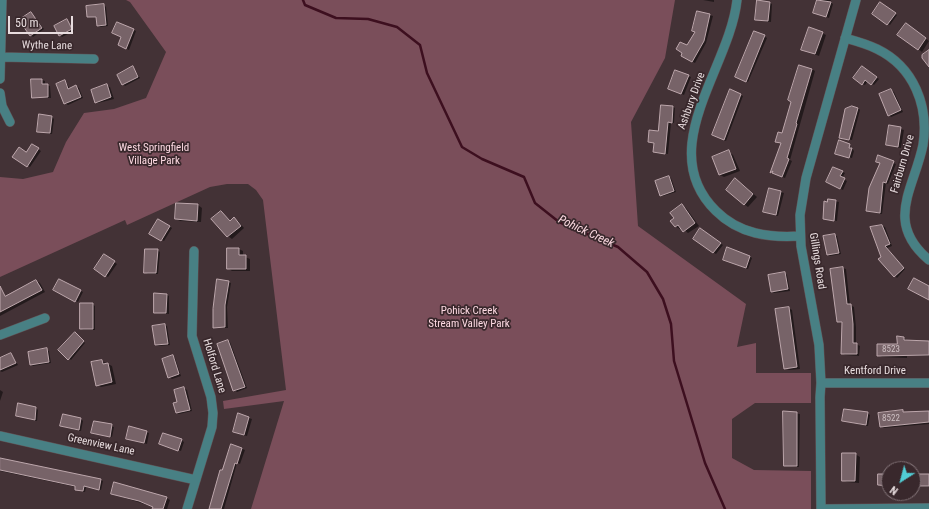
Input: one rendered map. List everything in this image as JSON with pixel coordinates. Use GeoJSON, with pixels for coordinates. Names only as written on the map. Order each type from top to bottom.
{"type":"FeatureCollection","features":[{"type":"Feature","properties":{"kind":"street"},"geometry":{"type":"LineString","coordinates":[[0,80],[2,0]]}},
{"type":"Feature","properties":{"kind":"street","name":"Ashbury Drive"},"geometry":{"type":"LineString","coordinates":[[737,0],[728,40],[695,123],[691,142],[693,170],[700,188],[708,202],[731,223],[760,235],[800,236]]}},
{"type":"Feature","properties":{"kind":"street","name":"Gillings Road"},"geometry":{"type":"LineString","coordinates":[[821,509],[821,383],[817,330],[800,236],[800,215],[806,178],[856,0]]}},
{"type":"Feature","properties":{"kind":"street","name":"Fairburn Drive"},"geometry":{"type":"LineString","coordinates":[[845,38],[869,45],[892,58],[908,73],[919,92],[924,112],[925,133],[920,158],[906,198],[905,220],[913,242],[929,260]]}},
{"type":"Feature","properties":{"kind":"street","name":"Wythe Lane"},"geometry":{"type":"LineString","coordinates":[[0,57],[94,59]]}},
{"type":"Feature","properties":{"kind":"street"},"geometry":{"type":"LineString","coordinates":[[0,93],[2,106],[10,122]]}},
{"type":"Feature","properties":{"kind":"street","name":"Holford Lane"},"geometry":{"type":"LineString","coordinates":[[187,509],[212,427],[213,413],[211,397],[192,336],[194,251]]}},
{"type":"Feature","properties":{"kind":"street"},"geometry":{"type":"LineString","coordinates":[[0,334],[45,318]]}},
{"type":"Feature","properties":{"kind":"street","name":"Kentford Drive"},"geometry":{"type":"LineString","coordinates":[[821,383],[929,383]]}},
{"type":"Feature","properties":{"kind":"street","name":"Greenview Lane"},"geometry":{"type":"LineString","coordinates":[[0,436],[196,480]]}},
{"type":"Feature","properties":{"kind":"street"},"geometry":{"type":"LineString","coordinates":[[821,509],[929,508]]}},
{"type":"Feature","properties":{"kind":"green space","name":"Pohick Creek Stream Valley Park"},"geometry":{"type":"Polygon","coordinates":[[[126,0],[675,0],[665,58],[631,122],[638,226],[746,304],[737,347],[756,343],[756,373],[811,373],[811,403],[755,403],[732,419],[732,458],[754,470],[811,471],[811,509],[251,509],[284,401],[224,409],[223,401],[286,390],[263,200],[256,190],[248,184],[227,184],[210,187],[127,225],[125,220],[0,277],[0,177],[23,179],[53,172],[66,142],[84,113],[114,109],[146,98],[166,52],[130,2],[126,0]]]}},
{"type":"Feature","properties":{"kind":"building"},"geometry":{"type":"Polygon","coordinates":[[[757,0],[770,2],[768,21],[755,20],[757,0]]]}},
{"type":"Feature","properties":{"kind":"building"},"geometry":{"type":"Polygon","coordinates":[[[817,0],[831,2],[826,17],[813,13],[817,0]]]}},
{"type":"Feature","properties":{"kind":"building"},"geometry":{"type":"Polygon","coordinates":[[[880,2],[896,13],[887,25],[872,14],[880,2]]]}},
{"type":"Feature","properties":{"kind":"building"},"geometry":{"type":"Polygon","coordinates":[[[104,4],[106,25],[97,26],[96,17],[87,17],[86,6],[104,4]]]}},
{"type":"Feature","properties":{"kind":"building"},"geometry":{"type":"Polygon","coordinates":[[[697,11],[710,14],[704,41],[692,62],[681,56],[682,53],[676,49],[680,42],[687,45],[695,32],[692,31],[697,11]]]}},
{"type":"Feature","properties":{"kind":"building"},"geometry":{"type":"Polygon","coordinates":[[[31,12],[42,28],[30,36],[19,20],[31,12]]]}},
{"type":"Feature","properties":{"kind":"building"},"geometry":{"type":"Polygon","coordinates":[[[67,19],[72,29],[59,36],[54,26],[67,19]]]}},
{"type":"Feature","properties":{"kind":"building"},"geometry":{"type":"Polygon","coordinates":[[[117,22],[134,29],[126,49],[118,45],[121,37],[112,33],[117,22]]]}},
{"type":"Feature","properties":{"kind":"building"},"geometry":{"type":"Polygon","coordinates":[[[906,23],[926,38],[918,50],[897,35],[906,23]]]}},
{"type":"Feature","properties":{"kind":"building"},"geometry":{"type":"Polygon","coordinates":[[[809,27],[823,32],[815,54],[801,50],[809,27]]]}},
{"type":"Feature","properties":{"kind":"building"},"geometry":{"type":"Polygon","coordinates":[[[754,31],[765,35],[746,82],[735,77],[754,31]]]}},
{"type":"Feature","properties":{"kind":"building"},"geometry":{"type":"Polygon","coordinates":[[[929,50],[929,67],[922,58],[922,55],[929,50]]]}},
{"type":"Feature","properties":{"kind":"building"},"geometry":{"type":"Polygon","coordinates":[[[799,65],[812,69],[787,158],[789,159],[782,177],[772,173],[773,171],[770,173],[781,143],[775,142],[778,132],[782,133],[791,102],[788,100],[799,65]]]}},
{"type":"Feature","properties":{"kind":"building"},"geometry":{"type":"Polygon","coordinates":[[[133,66],[138,77],[122,85],[117,75],[133,66]]]}},
{"type":"Feature","properties":{"kind":"building"},"geometry":{"type":"Polygon","coordinates":[[[862,66],[877,77],[871,85],[865,80],[862,85],[853,78],[862,66]]]}},
{"type":"Feature","properties":{"kind":"building"},"geometry":{"type":"Polygon","coordinates":[[[675,70],[689,75],[681,94],[668,89],[675,70]]]}},
{"type":"Feature","properties":{"kind":"building"},"geometry":{"type":"Polygon","coordinates":[[[31,79],[42,79],[42,84],[48,84],[48,97],[32,98],[31,79]]]}},
{"type":"Feature","properties":{"kind":"building"},"geometry":{"type":"Polygon","coordinates":[[[65,80],[68,89],[76,85],[81,97],[64,104],[56,84],[65,80]]]}},
{"type":"Feature","properties":{"kind":"building"},"geometry":{"type":"Polygon","coordinates":[[[107,84],[111,97],[95,103],[91,90],[107,84]]]}},
{"type":"Feature","properties":{"kind":"building"},"geometry":{"type":"Polygon","coordinates":[[[730,89],[741,94],[724,140],[712,135],[730,89]]]}},
{"type":"Feature","properties":{"kind":"building"},"geometry":{"type":"Polygon","coordinates":[[[891,89],[901,110],[888,116],[879,94],[891,89]]]}},
{"type":"Feature","properties":{"kind":"building"},"geometry":{"type":"Polygon","coordinates":[[[661,105],[673,106],[672,123],[668,122],[665,154],[653,152],[654,143],[648,142],[649,130],[658,131],[661,105]]]}},
{"type":"Feature","properties":{"kind":"building"},"geometry":{"type":"Polygon","coordinates":[[[852,106],[858,108],[849,140],[839,138],[845,109],[852,106]]]}},
{"type":"Feature","properties":{"kind":"building"},"geometry":{"type":"Polygon","coordinates":[[[39,114],[52,116],[50,133],[37,132],[39,114]]]}},
{"type":"Feature","properties":{"kind":"building"},"geometry":{"type":"Polygon","coordinates":[[[889,125],[901,127],[898,147],[886,145],[889,125]]]}},
{"type":"Feature","properties":{"kind":"building"},"geometry":{"type":"Polygon","coordinates":[[[839,140],[850,144],[849,148],[852,148],[849,158],[835,154],[839,140]]]}},
{"type":"Feature","properties":{"kind":"building"},"geometry":{"type":"Polygon","coordinates":[[[32,144],[39,148],[27,167],[12,157],[19,147],[26,152],[32,144]]]}},
{"type":"Feature","properties":{"kind":"building"},"geometry":{"type":"Polygon","coordinates":[[[729,150],[736,169],[719,175],[712,157],[729,150]]]}},
{"type":"Feature","properties":{"kind":"building"},"geometry":{"type":"Polygon","coordinates":[[[878,155],[894,161],[886,183],[883,182],[880,213],[866,211],[869,188],[880,163],[876,162],[878,155]]]}},
{"type":"Feature","properties":{"kind":"building"},"geometry":{"type":"Polygon","coordinates":[[[833,167],[843,171],[840,176],[845,178],[840,189],[826,182],[833,167]]]}},
{"type":"Feature","properties":{"kind":"building"},"geometry":{"type":"Polygon","coordinates":[[[669,176],[674,191],[660,196],[655,181],[669,176]]]}},
{"type":"Feature","properties":{"kind":"building"},"geometry":{"type":"Polygon","coordinates":[[[735,178],[753,194],[744,205],[726,190],[735,178]]]}},
{"type":"Feature","properties":{"kind":"building"},"geometry":{"type":"Polygon","coordinates":[[[769,188],[781,191],[776,215],[763,212],[769,188]]]}},
{"type":"Feature","properties":{"kind":"building"},"geometry":{"type":"Polygon","coordinates":[[[828,199],[836,200],[834,221],[823,219],[824,201],[827,202],[828,199]]]}},
{"type":"Feature","properties":{"kind":"building"},"geometry":{"type":"Polygon","coordinates":[[[176,203],[198,204],[197,221],[175,219],[176,203]]]}},
{"type":"Feature","properties":{"kind":"building"},"geometry":{"type":"Polygon","coordinates":[[[682,204],[695,223],[683,232],[678,225],[675,227],[670,221],[674,218],[670,213],[682,204]]]}},
{"type":"Feature","properties":{"kind":"building"},"geometry":{"type":"Polygon","coordinates":[[[221,211],[230,221],[234,217],[241,226],[227,237],[211,219],[221,211]]]}},
{"type":"Feature","properties":{"kind":"building"},"geometry":{"type":"Polygon","coordinates":[[[158,219],[170,226],[161,241],[149,234],[158,219]]]}},
{"type":"Feature","properties":{"kind":"building"},"geometry":{"type":"Polygon","coordinates":[[[882,225],[890,244],[885,246],[904,268],[894,277],[878,259],[881,257],[870,227],[882,225]]]}},
{"type":"Feature","properties":{"kind":"building"},"geometry":{"type":"Polygon","coordinates":[[[700,228],[721,243],[713,253],[693,239],[700,228]]]}},
{"type":"Feature","properties":{"kind":"building"},"geometry":{"type":"Polygon","coordinates":[[[835,234],[839,253],[827,255],[823,236],[835,234]]]}},
{"type":"Feature","properties":{"kind":"building"},"geometry":{"type":"Polygon","coordinates":[[[727,247],[750,256],[746,268],[723,260],[727,247]]]}},
{"type":"Feature","properties":{"kind":"building"},"geometry":{"type":"Polygon","coordinates":[[[227,248],[239,248],[239,255],[246,255],[246,269],[227,269],[227,248]]]}},
{"type":"Feature","properties":{"kind":"building"},"geometry":{"type":"Polygon","coordinates":[[[145,249],[158,249],[156,273],[144,273],[145,249]]]}},
{"type":"Feature","properties":{"kind":"building"},"geometry":{"type":"Polygon","coordinates":[[[104,254],[115,261],[105,277],[94,269],[104,254]]]}},
{"type":"Feature","properties":{"kind":"building"},"geometry":{"type":"Polygon","coordinates":[[[843,267],[847,304],[851,304],[853,343],[857,343],[857,354],[841,354],[842,322],[837,322],[830,269],[843,267]]]}},
{"type":"Feature","properties":{"kind":"building"},"geometry":{"type":"Polygon","coordinates":[[[785,272],[788,289],[771,292],[768,275],[785,272]]]}},
{"type":"Feature","properties":{"kind":"building"},"geometry":{"type":"Polygon","coordinates":[[[914,278],[929,286],[929,300],[908,289],[914,278]]]}},
{"type":"Feature","properties":{"kind":"building"},"geometry":{"type":"Polygon","coordinates":[[[59,279],[81,290],[75,302],[53,290],[59,279]]]}},
{"type":"Feature","properties":{"kind":"building"},"geometry":{"type":"Polygon","coordinates":[[[217,279],[229,281],[225,305],[225,327],[213,328],[213,309],[217,279]]]}},
{"type":"Feature","properties":{"kind":"building"},"geometry":{"type":"Polygon","coordinates":[[[36,280],[42,290],[0,312],[0,286],[5,296],[36,280]]]}},
{"type":"Feature","properties":{"kind":"building"},"geometry":{"type":"Polygon","coordinates":[[[154,293],[167,294],[166,313],[154,313],[154,293]]]}},
{"type":"Feature","properties":{"kind":"building"},"geometry":{"type":"Polygon","coordinates":[[[80,303],[93,303],[93,329],[80,329],[80,303]]]}},
{"type":"Feature","properties":{"kind":"building"},"geometry":{"type":"Polygon","coordinates":[[[789,307],[797,367],[784,369],[775,309],[789,307]]]}},
{"type":"Feature","properties":{"kind":"building"},"geometry":{"type":"Polygon","coordinates":[[[165,324],[168,344],[155,345],[152,326],[165,324]]]}},
{"type":"Feature","properties":{"kind":"building"},"geometry":{"type":"Polygon","coordinates":[[[75,332],[84,341],[68,360],[58,350],[75,332]]]}},
{"type":"Feature","properties":{"kind":"building"},"geometry":{"type":"Polygon","coordinates":[[[897,336],[904,337],[904,340],[929,341],[929,355],[877,356],[877,344],[897,344],[897,336]]]}},
{"type":"Feature","properties":{"kind":"building"},"geometry":{"type":"Polygon","coordinates":[[[228,340],[245,387],[233,391],[217,344],[228,340]]]}},
{"type":"Feature","properties":{"kind":"building"},"geometry":{"type":"Polygon","coordinates":[[[47,348],[49,362],[30,365],[28,352],[47,348]]]}},
{"type":"Feature","properties":{"kind":"building"},"geometry":{"type":"Polygon","coordinates":[[[11,353],[16,363],[0,370],[0,358],[11,353]]]}},
{"type":"Feature","properties":{"kind":"building"},"geometry":{"type":"Polygon","coordinates":[[[173,355],[179,374],[168,378],[162,359],[173,355]]]}},
{"type":"Feature","properties":{"kind":"building"},"geometry":{"type":"Polygon","coordinates":[[[102,360],[103,364],[108,363],[112,382],[96,386],[91,362],[102,360]]]}},
{"type":"Feature","properties":{"kind":"building"},"geometry":{"type":"Polygon","coordinates":[[[184,387],[190,410],[176,413],[173,403],[177,402],[174,390],[184,387]]]}},
{"type":"Feature","properties":{"kind":"building"},"geometry":{"type":"Polygon","coordinates":[[[18,403],[36,407],[35,420],[16,416],[18,403]]]}},
{"type":"Feature","properties":{"kind":"building"},"geometry":{"type":"Polygon","coordinates":[[[844,409],[868,412],[866,425],[842,421],[844,409]]]}},
{"type":"Feature","properties":{"kind":"building"},"geometry":{"type":"Polygon","coordinates":[[[903,410],[903,412],[929,411],[929,422],[880,427],[878,413],[903,410]]]}},
{"type":"Feature","properties":{"kind":"building"},"geometry":{"type":"Polygon","coordinates":[[[783,411],[797,412],[797,466],[784,466],[783,411]]]}},
{"type":"Feature","properties":{"kind":"building"},"geometry":{"type":"Polygon","coordinates":[[[238,413],[249,417],[244,435],[233,432],[238,413]]]}},
{"type":"Feature","properties":{"kind":"building"},"geometry":{"type":"Polygon","coordinates":[[[63,414],[81,418],[79,430],[60,426],[63,414]]]}},
{"type":"Feature","properties":{"kind":"building"},"geometry":{"type":"Polygon","coordinates":[[[94,421],[112,424],[110,437],[91,433],[94,421]]]}},
{"type":"Feature","properties":{"kind":"building"},"geometry":{"type":"Polygon","coordinates":[[[129,426],[147,431],[144,443],[126,439],[129,426]]]}},
{"type":"Feature","properties":{"kind":"building"},"geometry":{"type":"Polygon","coordinates":[[[163,433],[182,439],[178,451],[159,444],[163,433]]]}},
{"type":"Feature","properties":{"kind":"building"},"geometry":{"type":"Polygon","coordinates":[[[231,444],[242,448],[237,464],[235,463],[221,509],[209,509],[220,470],[222,470],[231,444]]]}},
{"type":"Feature","properties":{"kind":"building"},"geometry":{"type":"Polygon","coordinates":[[[842,453],[856,453],[855,481],[842,481],[842,453]]]}},
{"type":"Feature","properties":{"kind":"building"},"geometry":{"type":"Polygon","coordinates":[[[0,458],[101,479],[99,490],[84,486],[83,491],[75,490],[75,486],[0,470],[0,458]]]}},
{"type":"Feature","properties":{"kind":"building"},"geometry":{"type":"Polygon","coordinates":[[[878,474],[881,474],[881,485],[878,485],[878,474]]]}},
{"type":"Feature","properties":{"kind":"building"},"geometry":{"type":"Polygon","coordinates":[[[921,474],[929,474],[929,486],[921,486],[921,474]]]}},
{"type":"Feature","properties":{"kind":"building"},"geometry":{"type":"Polygon","coordinates":[[[114,482],[167,497],[163,509],[152,509],[153,507],[139,501],[111,494],[114,482]]]}},
{"type":"Feature","properties":{"kind":"waterway","name":"Pohick Creek"},"geometry":{"type":"LineString","coordinates":[[303,0],[305,5],[336,18],[368,19],[397,27],[420,45],[427,73],[462,147],[482,159],[524,177],[535,203],[559,222],[618,247],[647,272],[663,299],[671,324],[674,361],[705,463],[725,509]]}},
{"type":"Feature","properties":{"kind":"park label","name":"West Springfield Village Park"},"geometry":{"type":"Point","coordinates":[154,154]}}]}
